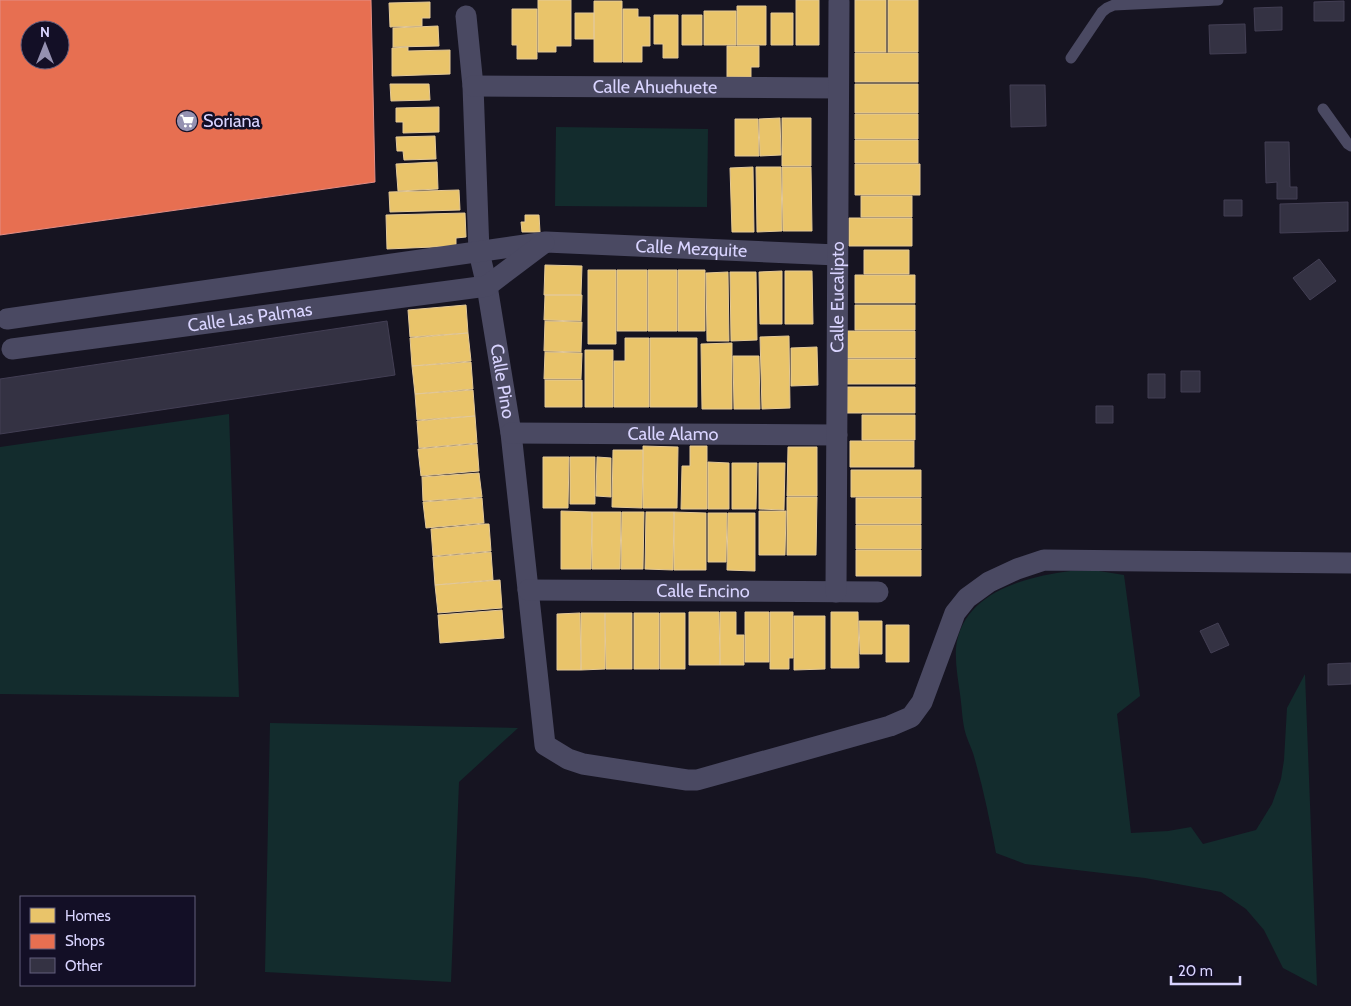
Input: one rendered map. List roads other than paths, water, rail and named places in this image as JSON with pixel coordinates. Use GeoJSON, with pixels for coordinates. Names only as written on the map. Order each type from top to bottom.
{"type":"FeatureCollection","features":[{"type":"Feature","properties":{"kind":"street","name":"Calle Eucalipto"},"geometry":{"type":"LineString","coordinates":[[836,592],[839,2]]}},
{"type":"Feature","properties":{"kind":"street","name":"Calle Pino"},"geometry":{"type":"LineString","coordinates":[[466,16],[474,86],[479,252],[487,286],[511,433],[545,746],[568,759],[583,764],[697,780],[890,726],[911,717],[922,702],[955,613],[967,598],[996,579],[1017,569],[1044,560],[1351,563]]}},
{"type":"Feature","properties":{"kind":"street","name":"Calle Ahuehuete"},"geometry":{"type":"LineString","coordinates":[[474,86],[838,88]]}},
{"type":"Feature","properties":{"kind":"street","name":"Calle Mezquite"},"geometry":{"type":"LineString","coordinates":[[479,252],[546,242],[837,255]]}},
{"type":"Feature","properties":{"kind":"street"},"geometry":{"type":"LineString","coordinates":[[487,286],[546,242]]}},
{"type":"Feature","properties":{"kind":"street","name":"Calle Las Palmas"},"geometry":{"type":"LineString","coordinates":[[3,316],[479,252]]}},
{"type":"Feature","properties":{"kind":"street","name":"Calle Las Palmas"},"geometry":{"type":"LineString","coordinates":[[6,356],[487,286]]}},
{"type":"Feature","properties":{"kind":"street"},"geometry":{"type":"LineString","coordinates":[[3,316],[13,333],[6,356]]}},
{"type":"Feature","properties":{"kind":"street","name":"Calle Alamo"},"geometry":{"type":"LineString","coordinates":[[511,433],[837,435]]}},
{"type":"Feature","properties":{"kind":"street","name":"Calle Encino"},"geometry":{"type":"LineString","coordinates":[[528,590],[878,592]]}},
{"type":"Feature","properties":{"kind":"lane"},"geometry":{"type":"LineString","coordinates":[[1071,58],[1102,12],[1107,8],[1218,0]]}},
{"type":"Feature","properties":{"kind":"lane"},"geometry":{"type":"LineString","coordinates":[[1323,109],[1351,146]]}},
{"type":"Feature","properties":{"kind":"place","name":"Soriana"},"geometry":{"type":"Point","coordinates":[187,121]}}]}
